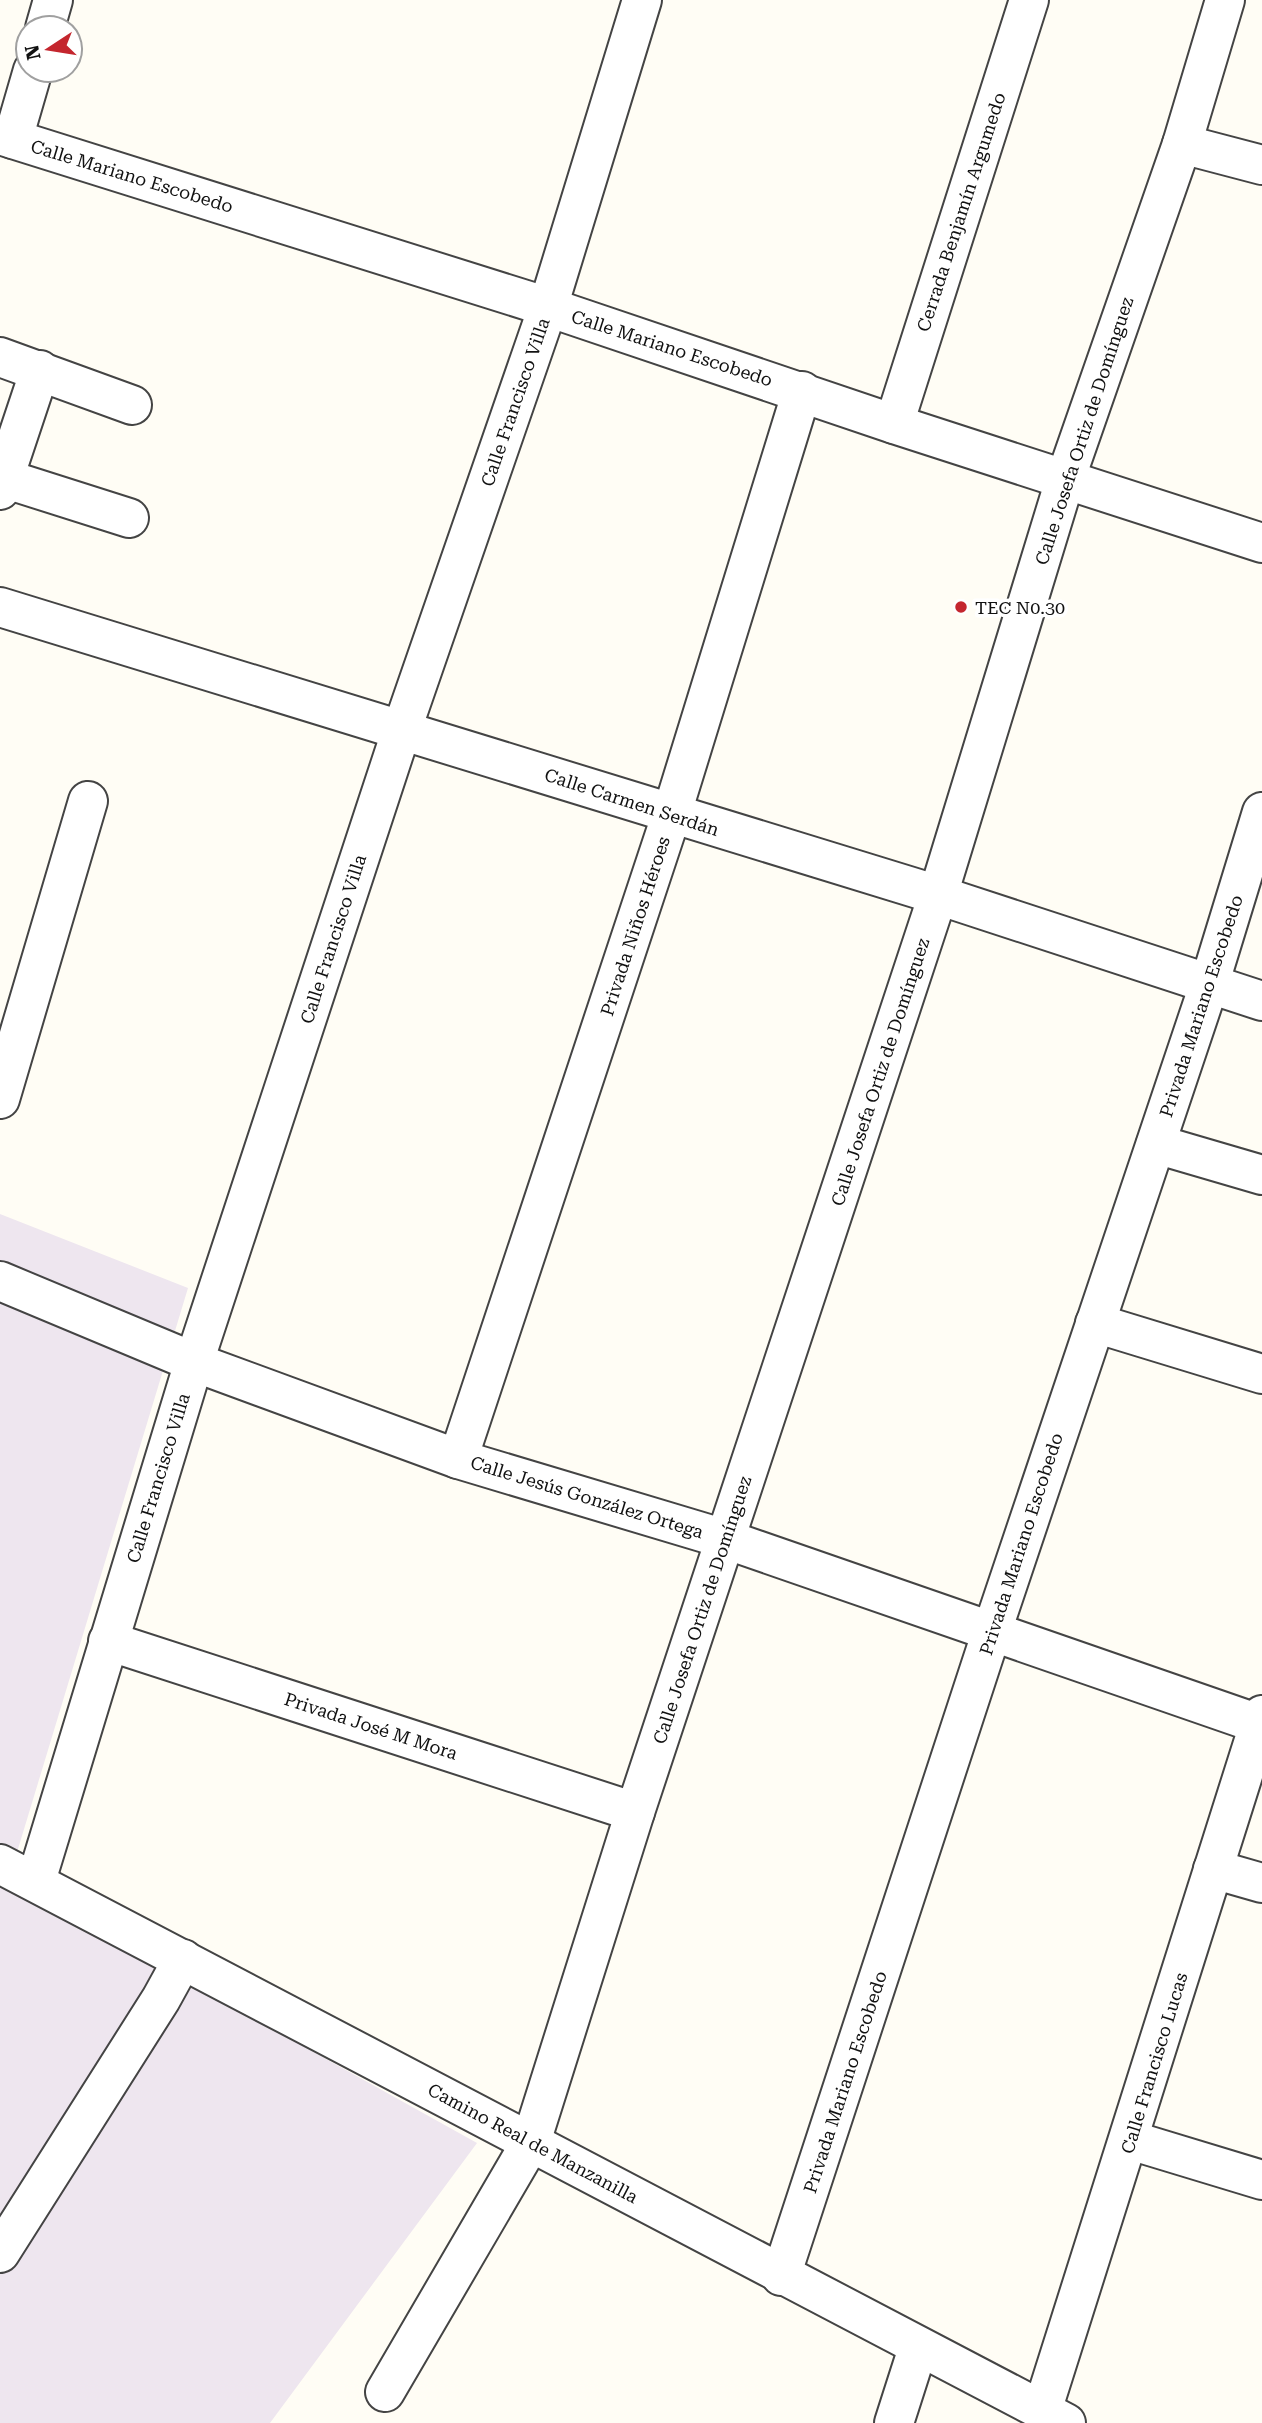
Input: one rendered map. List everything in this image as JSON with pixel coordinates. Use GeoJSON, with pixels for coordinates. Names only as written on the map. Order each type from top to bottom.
{"type":"FeatureCollection","features":[{"type":"Feature","properties":{"kind":"street","name":"Calle Francisco Villa"},"geometry":{"type":"LineString","coordinates":[[36,1881],[194,1362],[402,729],[548,307],[642,0]]}},
{"type":"Feature","properties":{"kind":"street","name":"Cerrada Benjamín Argumedo"},"geometry":{"type":"LineString","coordinates":[[894,424],[1029,0]]}},
{"type":"Feature","properties":{"kind":"street","name":"Calle Josefa Ortiz de Domínguez"},"geometry":{"type":"LineString","coordinates":[[385,2392],[531,2142],[635,1812],[938,895],[1065,480],[1182,144],[1225,0]]}},
{"type":"Feature","properties":{"kind":"street"},"geometry":{"type":"LineString","coordinates":[[6,137],[27,84]]}},
{"type":"Feature","properties":{"kind":"street","name":"Calle Mariano Escobedo"},"geometry":{"type":"LineString","coordinates":[[6,137],[548,307],[894,424],[1262,543]]}},
{"type":"Feature","properties":{"kind":"street"},"geometry":{"type":"LineString","coordinates":[[1182,144],[1262,165]]}},
{"type":"Feature","properties":{"kind":"street"},"geometry":{"type":"LineString","coordinates":[[0,357],[132,405]]}},
{"type":"Feature","properties":{"kind":"street"},"geometry":{"type":"LineString","coordinates":[[40,370],[1,482],[129,518]]}},
{"type":"Feature","properties":{"kind":"street","name":"Privada Niños Héroes"},"geometry":{"type":"LineString","coordinates":[[458,1459],[671,816],[802,391]]}},
{"type":"Feature","properties":{"kind":"street","name":"Calle Carmen Serdán"},"geometry":{"type":"LineString","coordinates":[[0,607],[402,729],[671,816],[938,895],[1262,1001]]}},
{"type":"Feature","properties":{"kind":"street"},"geometry":{"type":"LineString","coordinates":[[0,1099],[88,801]]}},
{"type":"Feature","properties":{"kind":"street","name":"Privada Mariano Escobedo"},"geometry":{"type":"LineString","coordinates":[[781,2276],[992,1631],[1209,985],[1262,812]]}},
{"type":"Feature","properties":{"kind":"street"},"geometry":{"type":"LineString","coordinates":[[1156,1144],[1262,1175]]}},
{"type":"Feature","properties":{"kind":"street","name":"Calle Jesús González Ortega"},"geometry":{"type":"LineString","coordinates":[[0,1281],[194,1362],[458,1459],[725,1539],[992,1631],[1261,1719]]}},
{"type":"Feature","properties":{"kind":"street"},"geometry":{"type":"LineString","coordinates":[[1095,1323],[1262,1374]]}},
{"type":"Feature","properties":{"kind":"street","name":"Privada José M Mora"},"geometry":{"type":"LineString","coordinates":[[108,1641],[635,1812]]}},
{"type":"Feature","properties":{"kind":"street","name":"Calle Francisco Lucas"},"geometry":{"type":"LineString","coordinates":[[1054,2417],[1130,2140],[1261,1719]]}},
{"type":"Feature","properties":{"kind":"street","name":"Camino Real de Manzanilla"},"geometry":{"type":"LineString","coordinates":[[0,1864],[1054,2417]]}},
{"type":"Feature","properties":{"kind":"street"},"geometry":{"type":"LineString","coordinates":[[1213,1869],[1262,1883]]}},
{"type":"Feature","properties":{"kind":"street"},"geometry":{"type":"LineString","coordinates":[[0,2253],[161,1999],[183,1959]]}},
{"type":"Feature","properties":{"kind":"street"},"geometry":{"type":"LineString","coordinates":[[1130,2140],[1262,2180]]}},
{"type":"Feature","properties":{"kind":"street"},"geometry":{"type":"LineString","coordinates":[[894,2423],[918,2348]]}},
{"type":"Feature","properties":{"kind":"shaded area"},"geometry":{"type":"Polygon","coordinates":[[[0,1214],[188,1288],[8,1882],[477,2143],[270,2423],[0,2423],[0,1214]]]}},
{"type":"Feature","properties":{"kind":"place","name":"TEC N0.30"},"geometry":{"type":"Point","coordinates":[961,607]}}]}
